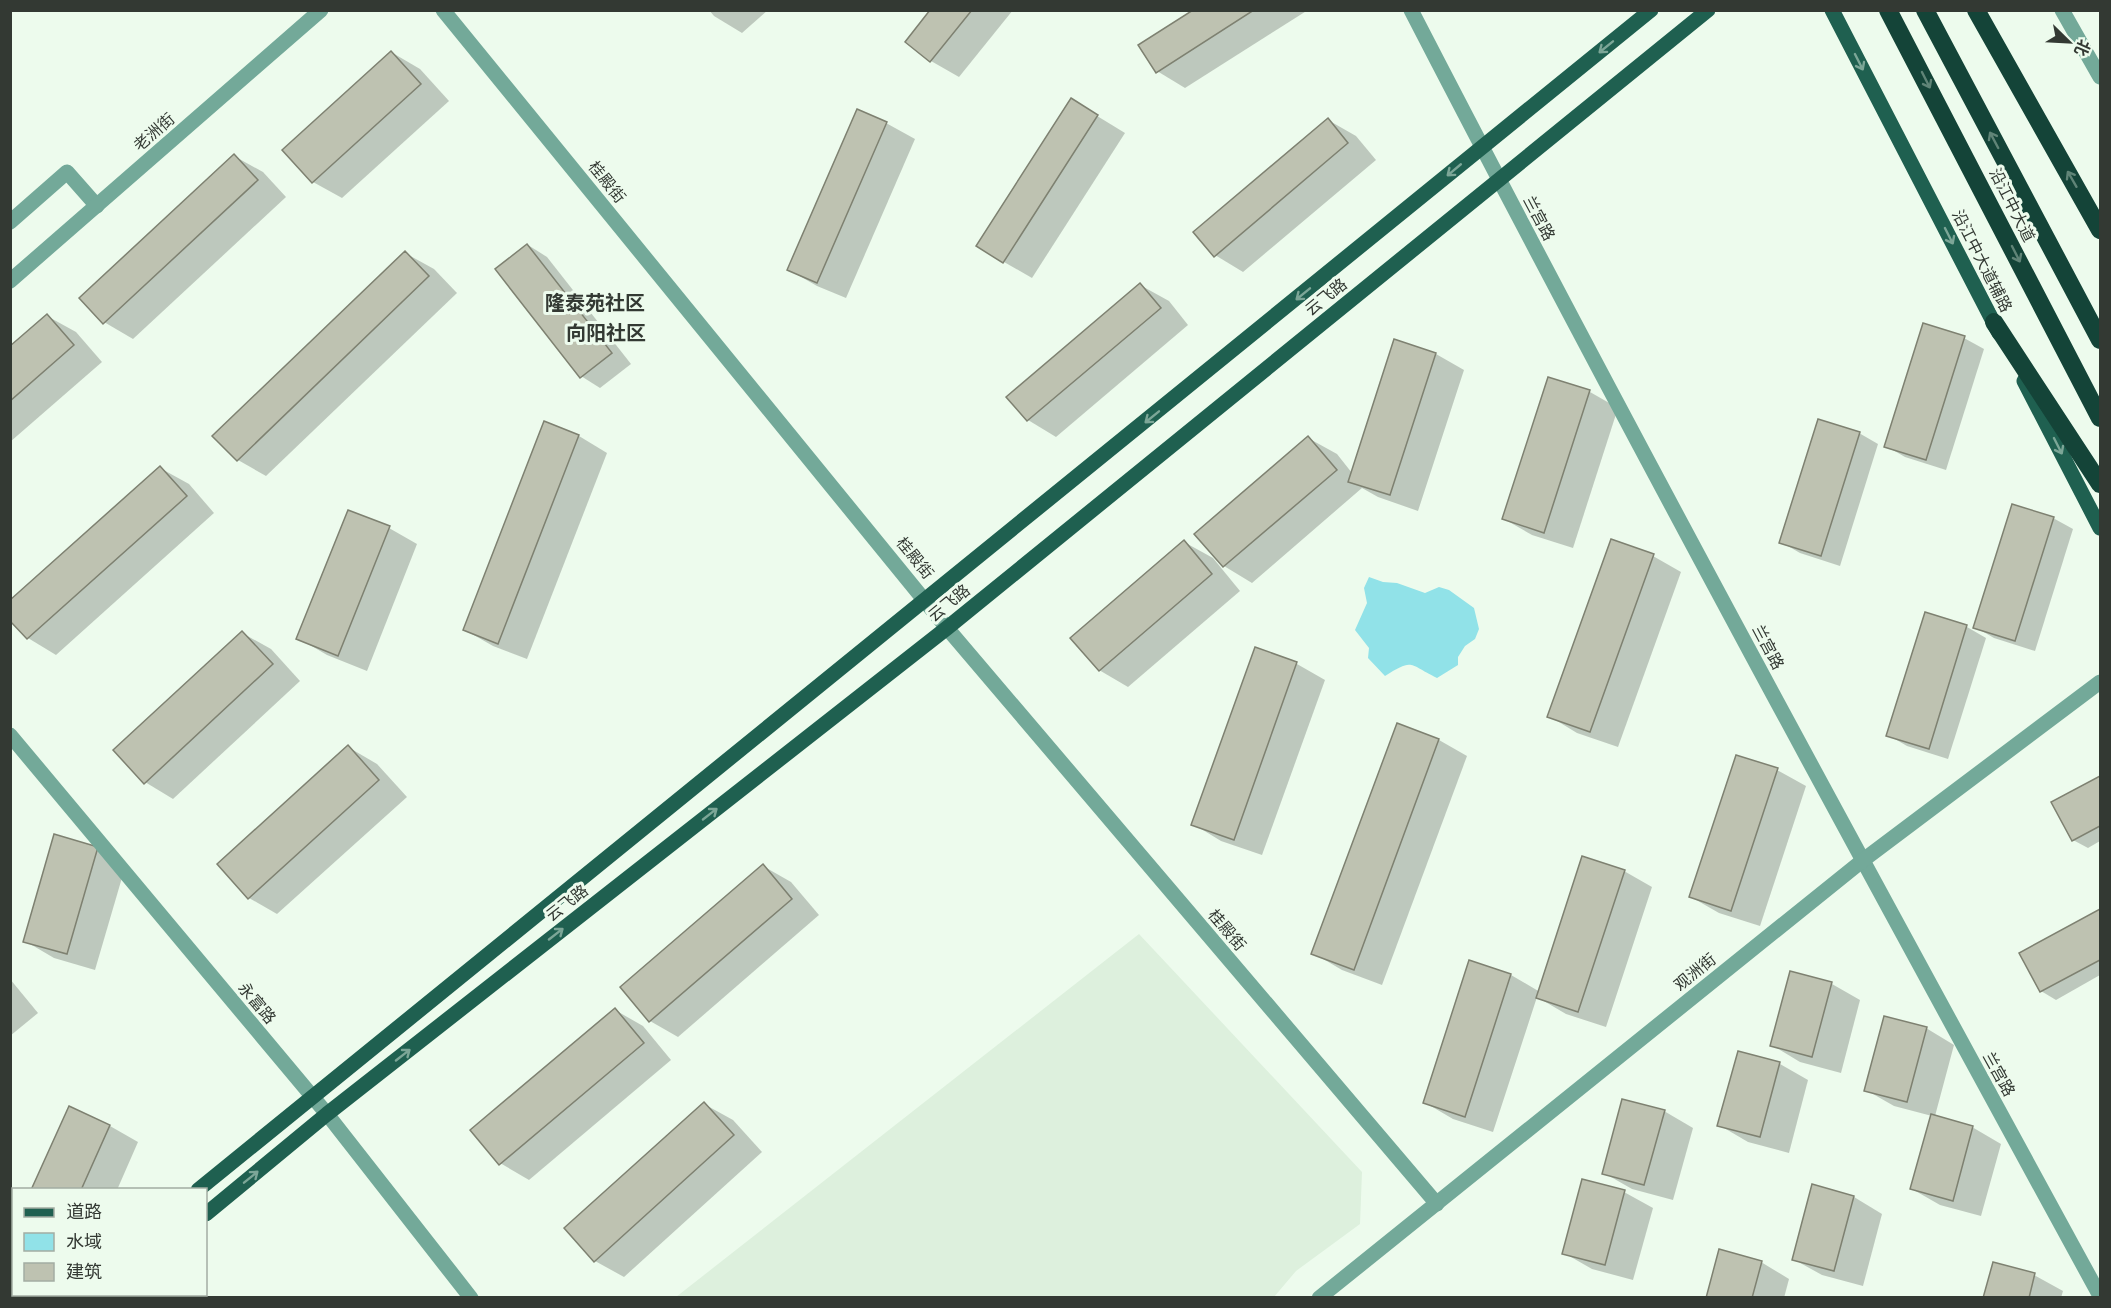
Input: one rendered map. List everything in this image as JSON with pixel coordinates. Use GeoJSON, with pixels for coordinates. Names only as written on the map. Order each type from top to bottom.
{"type":"FeatureCollection","features":[{"type":"Feature","properties":{"kind":"highway","name":"沿江中大道"},"geometry":{"type":"LineString","coordinates":[[1888,10],[2100,418]]}},
{"type":"Feature","properties":{"kind":"highway","name":"沿江中大道"},"geometry":{"type":"LineString","coordinates":[[1925,10],[2100,340]]}},
{"type":"Feature","properties":{"kind":"highway"},"geometry":{"type":"LineString","coordinates":[[1976,10],[2100,230]]}},
{"type":"Feature","properties":{"kind":"highway"},"geometry":{"type":"LineString","coordinates":[[1994,322],[2100,484]]}},
{"type":"Feature","properties":{"kind":"main road","name":"云飞路"},"geometry":{"type":"LineString","coordinates":[[200,1188],[1651,10]]}},
{"type":"Feature","properties":{"kind":"main road","name":"云飞路"},"geometry":{"type":"LineString","coordinates":[[207,1213],[327,1114],[947,628],[1708,10]]}},
{"type":"Feature","properties":{"kind":"main road","name":"沿江中大道辅路"},"geometry":{"type":"LineString","coordinates":[[1832,10],[2100,528]]}},
{"type":"Feature","properties":{"kind":"street","name":"老洲街"},"geometry":{"type":"LineString","coordinates":[[10,281],[321,10]]}},
{"type":"Feature","properties":{"kind":"street","name":"桂殿街"},"geometry":{"type":"LineString","coordinates":[[443,10],[947,628],[1437,1204]]}},
{"type":"Feature","properties":{"kind":"street","name":"兰宫路"},"geometry":{"type":"LineString","coordinates":[[1411,10],[1498,180],[1862,861],[2100,1296]]}},
{"type":"Feature","properties":{"kind":"street"},"geometry":{"type":"LineString","coordinates":[[2062,10],[2100,77]]}},
{"type":"Feature","properties":{"kind":"street"},"geometry":{"type":"LineString","coordinates":[[10,222],[67,172],[97,206]]}},
{"type":"Feature","properties":{"kind":"street","name":"观洲街"},"geometry":{"type":"LineString","coordinates":[[1319,1298],[1862,861],[2100,682]]}},
{"type":"Feature","properties":{"kind":"street","name":"永富路"},"geometry":{"type":"LineString","coordinates":[[10,735],[327,1114],[471,1298]]}},
{"type":"Feature","properties":{"kind":"shaded area"},"geometry":{"type":"Polygon","coordinates":[[[1139,934],[1362,1172],[1360,1224],[1296,1271],[1274,1297],[676,1297],[1139,934]]]}},
{"type":"Feature","properties":{"kind":"water"},"geometry":{"type":"Polygon","coordinates":[[[1369,577],[1383,582],[1397,583],[1425,593],[1439,587],[1449,590],[1474,608],[1479,629],[1475,639],[1465,646],[1458,657],[1458,665],[1437,678],[1411,665],[1401,667],[1385,676],[1368,658],[1369,648],[1355,630],[1367,603],[1364,588],[1369,577]]]}},
{"type":"Feature","properties":{"kind":"building"},"geometry":{"type":"Polygon","coordinates":[[[930,10],[972,10],[930,62],[905,42],[930,10]]]}},
{"type":"Feature","properties":{"kind":"building"},"geometry":{"type":"Polygon","coordinates":[[[1193,10],[1254,10],[1156,73],[1138,45],[1193,10]]]}},
{"type":"Feature","properties":{"kind":"building"},"geometry":{"type":"Polygon","coordinates":[[[391,51],[421,84],[312,183],[282,150],[391,51]]]}},
{"type":"Feature","properties":{"kind":"building"},"geometry":{"type":"Polygon","coordinates":[[[1071,98],[1098,115],[1003,263],[976,246],[1071,98]]]}},
{"type":"Feature","properties":{"kind":"building"},"geometry":{"type":"Polygon","coordinates":[[[857,109],[887,122],[817,283],[787,270],[857,109]]]}},
{"type":"Feature","properties":{"kind":"building"},"geometry":{"type":"Polygon","coordinates":[[[1328,118],[1348,143],[1214,257],[1193,232],[1328,118]]]}},
{"type":"Feature","properties":{"kind":"building"},"geometry":{"type":"Polygon","coordinates":[[[234,154],[258,180],[103,324],[79,298],[234,154]]]}},
{"type":"Feature","properties":{"kind":"building"},"geometry":{"type":"Polygon","coordinates":[[[527,244],[612,353],[580,378],[495,269],[527,244]]]}},
{"type":"Feature","properties":{"kind":"building"},"geometry":{"type":"Polygon","coordinates":[[[405,251],[429,276],[237,461],[212,436],[405,251]]]}},
{"type":"Feature","properties":{"kind":"building"},"geometry":{"type":"Polygon","coordinates":[[[1140,283],[1161,308],[1027,421],[1006,397],[1140,283]]]}},
{"type":"Feature","properties":{"kind":"building"},"geometry":{"type":"Polygon","coordinates":[[[47,314],[74,345],[10,401],[10,346],[47,314]]]}},
{"type":"Feature","properties":{"kind":"building"},"geometry":{"type":"Polygon","coordinates":[[[1923,323],[1965,336],[1926,460],[1884,447],[1923,323]]]}},
{"type":"Feature","properties":{"kind":"building"},"geometry":{"type":"Polygon","coordinates":[[[1394,339],[1436,353],[1390,495],[1348,482],[1394,339]]]}},
{"type":"Feature","properties":{"kind":"building"},"geometry":{"type":"Polygon","coordinates":[[[1548,377],[1590,390],[1544,533],[1502,519],[1548,377]]]}},
{"type":"Feature","properties":{"kind":"building"},"geometry":{"type":"Polygon","coordinates":[[[1818,419],[1860,432],[1821,556],[1779,543],[1818,419]]]}},
{"type":"Feature","properties":{"kind":"building"},"geometry":{"type":"Polygon","coordinates":[[[544,421],[579,435],[498,644],[463,630],[544,421]]]}},
{"type":"Feature","properties":{"kind":"building"},"geometry":{"type":"Polygon","coordinates":[[[1308,436],[1337,470],[1223,567],[1194,534],[1308,436]]]}},
{"type":"Feature","properties":{"kind":"building"},"geometry":{"type":"Polygon","coordinates":[[[160,466],[187,496],[27,639],[10,621],[10,600],[160,466]]]}},
{"type":"Feature","properties":{"kind":"building"},"geometry":{"type":"Polygon","coordinates":[[[2012,504],[2054,517],[2015,641],[1973,628],[2012,504]]]}},
{"type":"Feature","properties":{"kind":"building"},"geometry":{"type":"Polygon","coordinates":[[[348,510],[390,526],[338,656],[296,639],[348,510]]]}},
{"type":"Feature","properties":{"kind":"building"},"geometry":{"type":"Polygon","coordinates":[[[1611,539],[1654,554],[1590,732],[1547,717],[1611,539]]]}},
{"type":"Feature","properties":{"kind":"building"},"geometry":{"type":"Polygon","coordinates":[[[1184,540],[1212,574],[1099,671],[1070,638],[1184,540]]]}},
{"type":"Feature","properties":{"kind":"building"},"geometry":{"type":"Polygon","coordinates":[[[1925,612],[1967,625],[1929,749],[1886,736],[1925,612]]]}},
{"type":"Feature","properties":{"kind":"building"},"geometry":{"type":"Polygon","coordinates":[[[242,631],[273,664],[144,784],[113,750],[242,631]]]}},
{"type":"Feature","properties":{"kind":"building"},"geometry":{"type":"Polygon","coordinates":[[[1255,647],[1297,662],[1234,840],[1191,825],[1255,647]]]}},
{"type":"Feature","properties":{"kind":"building"},"geometry":{"type":"Polygon","coordinates":[[[1397,723],[1439,739],[1354,970],[1311,954],[1397,723]]]}},
{"type":"Feature","properties":{"kind":"building"},"geometry":{"type":"Polygon","coordinates":[[[348,745],[379,780],[248,899],[217,864],[348,745]]]}},
{"type":"Feature","properties":{"kind":"building"},"geometry":{"type":"Polygon","coordinates":[[[1736,755],[1778,768],[1731,911],[1689,897],[1736,755]]]}},
{"type":"Feature","properties":{"kind":"building"},"geometry":{"type":"Polygon","coordinates":[[[2100,776],[2100,826],[2072,841],[2051,802],[2100,776]]]}},
{"type":"Feature","properties":{"kind":"building"},"geometry":{"type":"Polygon","coordinates":[[[54,834],[98,847],[67,954],[23,942],[54,834]]]}},
{"type":"Feature","properties":{"kind":"building"},"geometry":{"type":"Polygon","coordinates":[[[1582,856],[1625,870],[1578,1012],[1536,998],[1582,856]]]}},
{"type":"Feature","properties":{"kind":"building"},"geometry":{"type":"Polygon","coordinates":[[[763,864],[792,899],[649,1022],[620,987],[763,864]]]}},
{"type":"Feature","properties":{"kind":"building"},"geometry":{"type":"Polygon","coordinates":[[[2100,909],[2100,960],[2040,992],[2019,953],[2100,909]]]}},
{"type":"Feature","properties":{"kind":"building"},"geometry":{"type":"Polygon","coordinates":[[[1469,960],[1511,974],[1465,1117],[1423,1103],[1469,960]]]}},
{"type":"Feature","properties":{"kind":"building"},"geometry":{"type":"Polygon","coordinates":[[[1790,971],[1832,982],[1812,1057],[1770,1046],[1790,971]]]}},
{"type":"Feature","properties":{"kind":"building"},"geometry":{"type":"Polygon","coordinates":[[[615,1008],[644,1043],[499,1165],[470,1130],[615,1008]]]}},
{"type":"Feature","properties":{"kind":"building"},"geometry":{"type":"Polygon","coordinates":[[[1884,1016],[1927,1027],[1907,1102],[1864,1091],[1884,1016]]]}},
{"type":"Feature","properties":{"kind":"building"},"geometry":{"type":"Polygon","coordinates":[[[1738,1051],[1780,1062],[1760,1137],[1717,1126],[1738,1051]]]}},
{"type":"Feature","properties":{"kind":"building"},"geometry":{"type":"Polygon","coordinates":[[[1622,1099],[1665,1110],[1644,1185],[1602,1174],[1622,1099]]]}},
{"type":"Feature","properties":{"kind":"building"},"geometry":{"type":"Polygon","coordinates":[[[704,1102],[734,1135],[594,1262],[564,1228],[704,1102]]]}},
{"type":"Feature","properties":{"kind":"building"},"geometry":{"type":"Polygon","coordinates":[[[69,1106],[110,1125],[82,1188],[32,1188],[69,1106]]]}},
{"type":"Feature","properties":{"kind":"building"},"geometry":{"type":"Polygon","coordinates":[[[1931,1114],[1973,1126],[1953,1201],[1910,1189],[1931,1114]]]}},
{"type":"Feature","properties":{"kind":"building"},"geometry":{"type":"Polygon","coordinates":[[[1582,1179],[1625,1190],[1605,1265],[1562,1254],[1582,1179]]]}},
{"type":"Feature","properties":{"kind":"building"},"geometry":{"type":"Polygon","coordinates":[[[1812,1184],[1854,1196],[1834,1271],[1792,1260],[1812,1184]]]}},
{"type":"Feature","properties":{"kind":"building"},"geometry":{"type":"Polygon","coordinates":[[[1719,1249],[1762,1261],[1752,1298],[1706,1298],[1719,1249]]]}},
{"type":"Feature","properties":{"kind":"building"},"geometry":{"type":"Polygon","coordinates":[[[1993,1262],[2035,1273],[2029,1298],[1983,1298],[1993,1262]]]}},
{"type":"Feature","properties":{"kind":"district","name":"隆泰苑社区"},"geometry":{"type":"Point","coordinates":[595,303]}},
{"type":"Feature","properties":{"kind":"district","name":"向阳社区"},"geometry":{"type":"Point","coordinates":[606,333]}}]}
